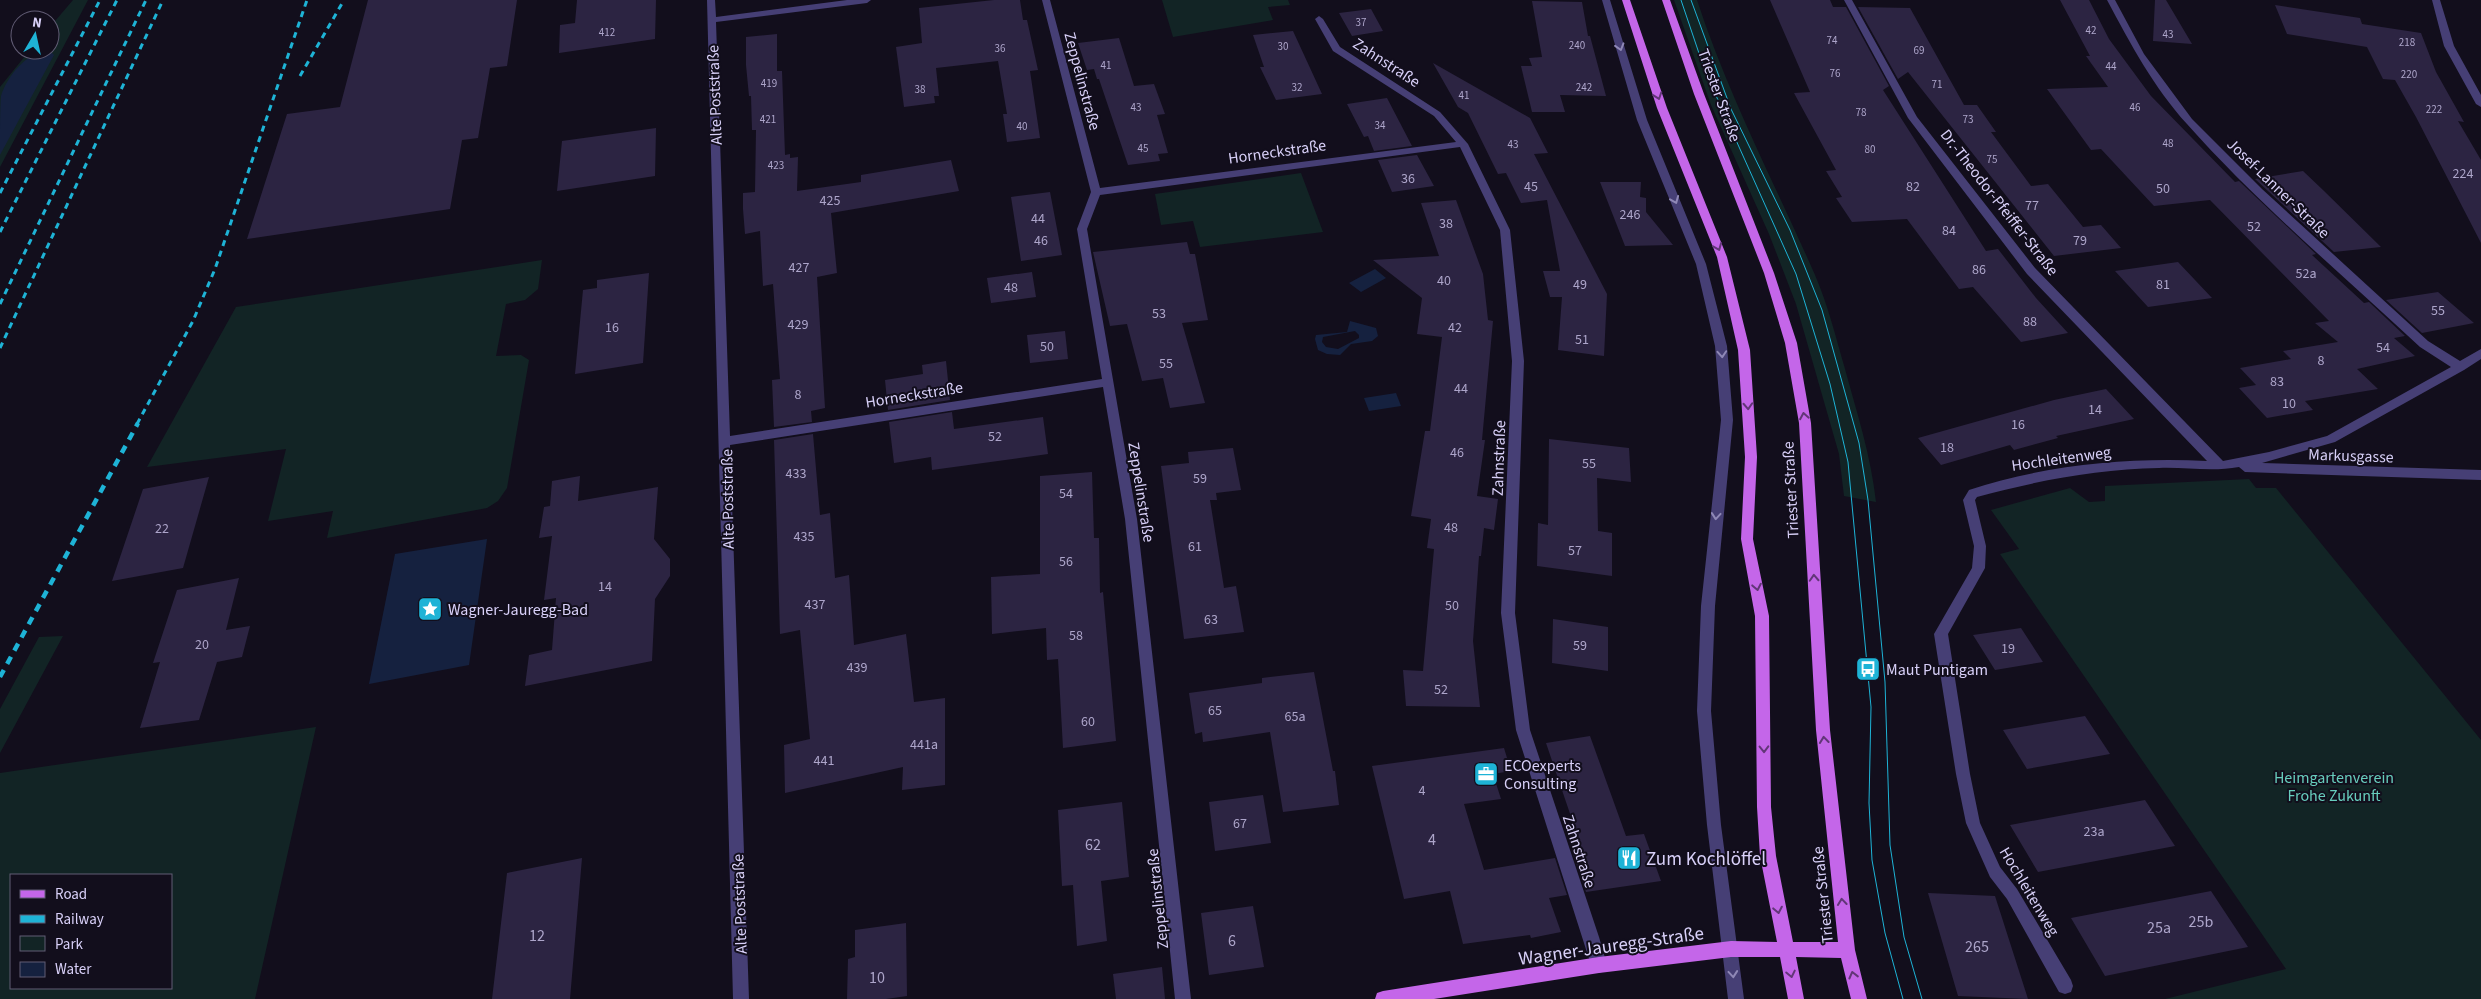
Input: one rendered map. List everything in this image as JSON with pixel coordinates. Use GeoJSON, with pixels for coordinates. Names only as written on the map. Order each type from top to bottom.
{"type":"FeatureCollection","features":[{"type":"Feature","properties":{"kind":"main road"},"geometry":{"type":"LineString","coordinates":[[1626,0],[1662,108],[1722,257],[1744,350],[1750,457],[1747,539],[1762,616],[1764,807],[1768,856],[1796,999]]}},
{"type":"Feature","properties":{"kind":"main road","name":"Triester Straße"},"geometry":{"type":"LineString","coordinates":[[1666,0],[1699,94],[1769,273],[1791,343],[1805,423],[1823,730],[1847,950],[1859,999]]}},
{"type":"Feature","properties":{"kind":"main road","name":"Wagner-Jauregg-Straße"},"geometry":{"type":"LineString","coordinates":[[1383,999],[1599,965],[1731,949],[1847,950]]}},
{"type":"Feature","properties":{"kind":"street","name":"Alte Poststraße"},"geometry":{"type":"LineString","coordinates":[[712,0],[741,999]]}},
{"type":"Feature","properties":{"kind":"street"},"geometry":{"type":"LineString","coordinates":[[712,20],[867,0]]}},
{"type":"Feature","properties":{"kind":"street","name":"Zeppelinstraße"},"geometry":{"type":"LineString","coordinates":[[1046,0],[1096,192],[1082,228],[1131,518],[1183,999]]}},
{"type":"Feature","properties":{"kind":"street"},"geometry":{"type":"LineString","coordinates":[[1606,0],[1642,120],[1700,264],[1722,346],[1727,420],[1708,606],[1704,711],[1714,825],[1736,999]]}},
{"type":"Feature","properties":{"kind":"street","name":"Dr.-Theodor-Pfeiffer-Straße"},"geometry":{"type":"LineString","coordinates":[[1848,0],[1913,118],[2031,272],[2220,466]]}},
{"type":"Feature","properties":{"kind":"street","name":"Josef-Lanner-Straße"},"geometry":{"type":"LineString","coordinates":[[2111,0],[2140,54],[2189,121],[2258,191],[2424,344],[2460,367]]}},
{"type":"Feature","properties":{"kind":"street"},"geometry":{"type":"LineString","coordinates":[[2436,0],[2449,46],[2481,104]]}},
{"type":"Feature","properties":{"kind":"street","name":"Zahnstraße"},"geometry":{"type":"LineString","coordinates":[[1319,19],[1336,49],[1437,114],[1463,144],[1505,230],[1518,362],[1508,614],[1523,730],[1592,937],[1599,965]]}},
{"type":"Feature","properties":{"kind":"street","name":"Horneckstraße"},"geometry":{"type":"LineString","coordinates":[[1096,192],[1463,144]]}},
{"type":"Feature","properties":{"kind":"street","name":"Hochleitenweg"},"geometry":{"type":"LineString","coordinates":[[2066,986],[2012,894],[1995,872],[1973,824],[1963,774],[1941,634],[1978,568],[1980,546],[1970,500],[1973,492],[2030,478],[2160,463],[2220,466],[2269,457],[2331,439],[2460,367],[2481,353]]}},
{"type":"Feature","properties":{"kind":"street","name":"Horneckstraße"},"geometry":{"type":"LineString","coordinates":[[726,441],[1108,382]]}},
{"type":"Feature","properties":{"kind":"street","name":"Markusgasse"},"geometry":{"type":"LineString","coordinates":[[2220,466],[2481,475]]}},
{"type":"Feature","properties":{"kind":"green space"},"geometry":{"type":"Polygon","coordinates":[[[73,0],[88,0],[60,53],[60,15],[73,0]]]}},
{"type":"Feature","properties":{"kind":"green space"},"geometry":{"type":"Polygon","coordinates":[[[1162,0],[1288,0],[1290,5],[1268,7],[1273,20],[1173,37],[1162,0]]]}},
{"type":"Feature","properties":{"kind":"green space"},"geometry":{"type":"Polygon","coordinates":[[[1674,0],[1697,0],[1737,105],[1820,286],[1832,322],[1863,435],[1871,468],[1876,502],[1844,496],[1839,454],[1796,304],[1769,234],[1711,105],[1674,0]]]}},
{"type":"Feature","properties":{"kind":"green space"},"geometry":{"type":"Polygon","coordinates":[[[22,60],[56,60],[0,167],[0,87],[22,60]]]}},
{"type":"Feature","properties":{"kind":"green space"},"geometry":{"type":"Polygon","coordinates":[[[1301,173],[1323,232],[1200,247],[1193,221],[1161,225],[1155,194],[1301,173]]]}},
{"type":"Feature","properties":{"kind":"green space"},"geometry":{"type":"Polygon","coordinates":[[[542,260],[538,289],[525,300],[506,304],[496,356],[521,355],[529,360],[507,488],[498,501],[487,508],[327,538],[333,511],[268,521],[286,449],[147,467],[236,307],[542,260]]]}},
{"type":"Feature","properties":{"kind":"green space","name":"Heimgartenverein Frohe Zukunft"},"geometry":{"type":"Polygon","coordinates":[[[2249,479],[2256,488],[2276,488],[2481,740],[2481,999],[2165,999],[2286,969],[2000,554],[2019,549],[1991,510],[2070,488],[2089,502],[2105,501],[2105,486],[2249,479]]]}},
{"type":"Feature","properties":{"kind":"green space"},"geometry":{"type":"Polygon","coordinates":[[[63,636],[0,753],[0,709],[39,637],[63,636]]]}},
{"type":"Feature","properties":{"kind":"green space"},"geometry":{"type":"Polygon","coordinates":[[[316,727],[255,999],[0,999],[0,773],[316,727]]]}},
{"type":"Feature","properties":{"kind":"water"},"geometry":{"type":"Polygon","coordinates":[[[26,60],[51,60],[0,155],[1,96],[8,80],[26,60]]]}},
{"type":"Feature","properties":{"kind":"water"},"geometry":{"type":"Polygon","coordinates":[[[1375,269],[1386,278],[1361,292],[1349,283],[1375,269]]]}},
{"type":"Feature","properties":{"kind":"water"},"geometry":{"type":"Polygon","coordinates":[[[1350,321],[1376,328],[1378,336],[1372,341],[1351,344],[1340,355],[1327,354],[1318,350],[1315,339],[1316,335],[1347,332],[1350,321]],[[1355,331],[1323,337],[1322,342],[1326,347],[1338,349],[1359,338],[1355,331]]]}},
{"type":"Feature","properties":{"kind":"water"},"geometry":{"type":"Polygon","coordinates":[[[1396,393],[1401,406],[1369,411],[1364,398],[1396,393]]]}},
{"type":"Feature","properties":{"kind":"water","name":"Wagner-Jauregg-Bad"},"geometry":{"type":"Polygon","coordinates":[[[487,539],[469,665],[369,684],[395,554],[487,539]]]}},
{"type":"Feature","properties":{"kind":"building"},"geometry":{"type":"Polygon","coordinates":[[[368,0],[517,0],[507,66],[490,68],[478,138],[462,140],[450,209],[247,239],[287,114],[340,107],[368,0]]]}},
{"type":"Feature","properties":{"kind":"building"},"geometry":{"type":"Polygon","coordinates":[[[577,0],[656,0],[655,39],[559,53],[560,25],[575,23],[577,0]]]}},
{"type":"Feature","properties":{"kind":"building"},"geometry":{"type":"Polygon","coordinates":[[[994,0],[1020,0],[1023,20],[1027,20],[1038,70],[1030,71],[1040,138],[1007,142],[1003,114],[1007,114],[998,61],[936,68],[939,96],[934,96],[935,103],[904,107],[896,47],[922,43],[919,8],[994,0]]]}},
{"type":"Feature","properties":{"kind":"building"},"geometry":{"type":"Polygon","coordinates":[[[1770,0],[1830,0],[1833,7],[1846,7],[1889,86],[1883,90],[1986,251],[1998,249],[2036,298],[2068,333],[2021,342],[1973,287],[1959,289],[1907,219],[1852,222],[1836,198],[1842,197],[1826,171],[1836,170],[1794,93],[1810,92],[1770,0]]]}},
{"type":"Feature","properties":{"kind":"building"},"geometry":{"type":"Polygon","coordinates":[[[2060,0],[2089,0],[2109,39],[2151,96],[2235,182],[2239,181],[2316,254],[2312,255],[2364,303],[2369,302],[2405,336],[2394,338],[2415,356],[2357,369],[2378,389],[2305,401],[2313,410],[2267,418],[2239,388],[2256,385],[2240,368],[2291,359],[2283,351],[2338,342],[2315,323],[2329,321],[2210,200],[2154,206],[2101,149],[2091,150],[2047,89],[2108,87],[2086,56],[2090,56],[2060,0]]]}},
{"type":"Feature","properties":{"kind":"building"},"geometry":{"type":"Polygon","coordinates":[[[2155,0],[2166,0],[2192,44],[2153,41],[2155,0]]]}},
{"type":"Feature","properties":{"kind":"building"},"geometry":{"type":"Polygon","coordinates":[[[1532,1],[1582,2],[1588,36],[1590,36],[1606,96],[1560,95],[1565,112],[1532,112],[1521,66],[1532,66],[1529,58],[1542,57],[1532,1]]]}},
{"type":"Feature","properties":{"kind":"building"},"geometry":{"type":"Polygon","coordinates":[[[2275,5],[2360,18],[2362,24],[2421,33],[2436,72],[2464,122],[2458,121],[2481,160],[2481,243],[2395,80],[2383,79],[2367,47],[2287,34],[2275,5]]]}},
{"type":"Feature","properties":{"kind":"building"},"geometry":{"type":"Polygon","coordinates":[[[1858,7],[1910,8],[1964,105],[1977,105],[1996,132],[1991,132],[2031,186],[2048,184],[2083,227],[2101,225],[2121,248],[2054,256],[1908,72],[1898,79],[1858,7]]]}},
{"type":"Feature","properties":{"kind":"building"},"geometry":{"type":"Polygon","coordinates":[[[1371,9],[1383,31],[1352,36],[1339,13],[1371,9]]]}},
{"type":"Feature","properties":{"kind":"building"},"geometry":{"type":"Polygon","coordinates":[[[1293,31],[1322,94],[1276,100],[1260,67],[1264,67],[1253,35],[1293,31]]]}},
{"type":"Feature","properties":{"kind":"building"},"geometry":{"type":"Polygon","coordinates":[[[777,34],[777,71],[782,71],[785,155],[790,154],[790,158],[798,157],[797,191],[861,182],[861,175],[951,160],[959,191],[831,213],[837,273],[817,277],[825,408],[811,411],[812,422],[774,427],[772,380],[780,379],[773,284],[763,286],[760,231],[745,234],[743,193],[755,192],[756,130],[752,130],[751,96],[749,96],[746,65],[746,37],[777,34]]]}},
{"type":"Feature","properties":{"kind":"building"},"geometry":{"type":"Polygon","coordinates":[[[1119,38],[1134,86],[1154,84],[1165,114],[1157,115],[1168,153],[1158,154],[1160,161],[1128,165],[1099,79],[1097,79],[1094,69],[1087,70],[1078,43],[1119,38]]]}},
{"type":"Feature","properties":{"kind":"building"},"geometry":{"type":"Polygon","coordinates":[[[1433,63],[1530,118],[1548,153],[1534,154],[1607,294],[1604,356],[1558,350],[1562,297],[1550,297],[1543,271],[1560,271],[1547,200],[1521,203],[1506,173],[1498,174],[1468,113],[1458,107],[1433,63]]]}},
{"type":"Feature","properties":{"kind":"building"},"geometry":{"type":"Polygon","coordinates":[[[1387,98],[1412,146],[1374,151],[1368,136],[1364,137],[1347,104],[1387,98]]]}},
{"type":"Feature","properties":{"kind":"building"},"geometry":{"type":"Polygon","coordinates":[[[656,128],[655,176],[557,191],[562,141],[656,128]]]}},
{"type":"Feature","properties":{"kind":"building"},"geometry":{"type":"Polygon","coordinates":[[[1417,155],[1434,186],[1392,192],[1378,160],[1417,155]]]}},
{"type":"Feature","properties":{"kind":"building"},"geometry":{"type":"Polygon","coordinates":[[[2303,171],[2381,247],[2334,252],[2255,179],[2303,171]]]}},
{"type":"Feature","properties":{"kind":"building"},"geometry":{"type":"Polygon","coordinates":[[[1600,182],[1641,182],[1640,197],[1646,198],[1646,212],[1673,245],[1625,246],[1600,182]]]}},
{"type":"Feature","properties":{"kind":"building"},"geometry":{"type":"Polygon","coordinates":[[[1050,192],[1062,255],[1021,261],[1011,197],[1050,192]]]}},
{"type":"Feature","properties":{"kind":"building"},"geometry":{"type":"Polygon","coordinates":[[[1456,200],[1483,274],[1488,320],[1493,321],[1482,440],[1485,440],[1477,496],[1498,499],[1494,530],[1484,528],[1481,556],[1479,556],[1473,641],[1480,707],[1406,706],[1403,670],[1423,671],[1434,549],[1427,548],[1431,519],[1411,516],[1425,431],[1430,431],[1442,337],[1417,334],[1422,298],[1373,260],[1439,256],[1421,203],[1456,200]]]}},
{"type":"Feature","properties":{"kind":"building"},"geometry":{"type":"Polygon","coordinates":[[[1187,242],[1190,254],[1195,254],[1208,320],[1182,323],[1205,403],[1170,408],[1163,378],[1142,381],[1127,324],[1110,326],[1093,252],[1187,242]]]}},
{"type":"Feature","properties":{"kind":"building"},"geometry":{"type":"Polygon","coordinates":[[[2178,262],[2212,298],[2148,307],[2115,271],[2178,262]]]}},
{"type":"Feature","properties":{"kind":"building"},"geometry":{"type":"Polygon","coordinates":[[[1032,272],[1036,297],[991,303],[987,278],[1032,272]]]}},
{"type":"Feature","properties":{"kind":"building"},"geometry":{"type":"Polygon","coordinates":[[[649,273],[643,363],[575,374],[583,290],[597,288],[597,280],[649,273]]]}},
{"type":"Feature","properties":{"kind":"building"},"geometry":{"type":"Polygon","coordinates":[[[2438,292],[2474,323],[2422,333],[2386,300],[2438,292]]]}},
{"type":"Feature","properties":{"kind":"building"},"geometry":{"type":"Polygon","coordinates":[[[1065,331],[1068,359],[1030,363],[1027,335],[1065,331]]]}},
{"type":"Feature","properties":{"kind":"building"},"geometry":{"type":"Polygon","coordinates":[[[946,361],[950,400],[888,410],[885,380],[923,374],[922,365],[946,361]]]}},
{"type":"Feature","properties":{"kind":"building"},"geometry":{"type":"Polygon","coordinates":[[[2106,389],[2134,419],[2056,436],[2058,438],[2014,450],[2010,445],[1941,465],[1918,438],[2054,400],[2106,389]]]}},
{"type":"Feature","properties":{"kind":"building"},"geometry":{"type":"Polygon","coordinates":[[[952,412],[954,429],[1043,417],[1048,454],[932,470],[931,457],[894,463],[889,422],[952,412]]]}},
{"type":"Feature","properties":{"kind":"building"},"geometry":{"type":"Polygon","coordinates":[[[813,434],[820,515],[830,513],[835,578],[849,575],[854,645],[906,634],[914,702],[945,698],[945,785],[902,790],[903,767],[785,793],[784,745],[810,739],[800,630],[780,634],[774,440],[813,434]]]}},
{"type":"Feature","properties":{"kind":"building"},"geometry":{"type":"Polygon","coordinates":[[[1549,439],[1629,448],[1631,482],[1597,478],[1598,531],[1612,533],[1612,576],[1537,566],[1538,523],[1548,525],[1549,439]]]}},
{"type":"Feature","properties":{"kind":"building"},"geometry":{"type":"Polygon","coordinates":[[[1233,448],[1241,490],[1216,493],[1217,500],[1210,500],[1224,588],[1236,586],[1244,632],[1184,639],[1161,466],[1189,463],[1188,452],[1233,448]]]}},
{"type":"Feature","properties":{"kind":"building"},"geometry":{"type":"Polygon","coordinates":[[[1092,472],[1094,538],[1099,538],[1100,593],[1103,592],[1116,741],[1063,748],[1058,659],[1047,660],[1046,628],[992,634],[991,577],[1040,574],[1040,476],[1092,472]]]}},
{"type":"Feature","properties":{"kind":"building"},"geometry":{"type":"Polygon","coordinates":[[[580,476],[578,501],[658,487],[654,539],[670,559],[670,576],[655,599],[652,661],[525,686],[529,655],[552,650],[556,598],[544,600],[552,536],[539,538],[544,507],[550,506],[552,481],[580,476]]]}},
{"type":"Feature","properties":{"kind":"building"},"geometry":{"type":"Polygon","coordinates":[[[209,477],[183,568],[112,581],[143,489],[209,477]]]}},
{"type":"Feature","properties":{"kind":"building"},"geometry":{"type":"Polygon","coordinates":[[[239,578],[226,630],[250,626],[242,657],[217,662],[199,720],[140,728],[160,662],[153,663],[177,590],[239,578]]]}},
{"type":"Feature","properties":{"kind":"building"},"geometry":{"type":"Polygon","coordinates":[[[1553,619],[1608,627],[1608,671],[1552,663],[1553,619]]]}},
{"type":"Feature","properties":{"kind":"building"},"geometry":{"type":"Polygon","coordinates":[[[2021,628],[2043,662],[1995,670],[1973,635],[2021,628]]]}},
{"type":"Feature","properties":{"kind":"building"},"geometry":{"type":"Polygon","coordinates":[[[1314,672],[1333,771],[1335,771],[1339,805],[1283,812],[1270,732],[1203,742],[1202,732],[1195,734],[1189,693],[1262,683],[1262,678],[1314,672]]]}},
{"type":"Feature","properties":{"kind":"building"},"geometry":{"type":"Polygon","coordinates":[[[2085,716],[2110,754],[2027,769],[2003,730],[2085,716]]]}},
{"type":"Feature","properties":{"kind":"building"},"geometry":{"type":"Polygon","coordinates":[[[1590,736],[1626,836],[1644,834],[1661,881],[1586,892],[1573,854],[1583,852],[1546,743],[1590,736]]]}},
{"type":"Feature","properties":{"kind":"building"},"geometry":{"type":"Polygon","coordinates":[[[1504,748],[1511,771],[1493,774],[1501,799],[1464,804],[1484,870],[1555,858],[1567,895],[1549,898],[1561,932],[1531,938],[1530,935],[1463,944],[1450,891],[1404,899],[1372,766],[1504,748]]]}},
{"type":"Feature","properties":{"kind":"building"},"geometry":{"type":"Polygon","coordinates":[[[1263,795],[1271,843],[1215,851],[1209,802],[1263,795]]]}},
{"type":"Feature","properties":{"kind":"building"},"geometry":{"type":"Polygon","coordinates":[[[2145,800],[2175,846],[2038,872],[2010,825],[2145,800]]]}},
{"type":"Feature","properties":{"kind":"building"},"geometry":{"type":"Polygon","coordinates":[[[1122,802],[1129,877],[1101,881],[1107,941],[1077,946],[1073,885],[1062,886],[1058,810],[1122,802]]]}},
{"type":"Feature","properties":{"kind":"building"},"geometry":{"type":"Polygon","coordinates":[[[582,858],[570,999],[492,999],[507,873],[582,858]]]}},
{"type":"Feature","properties":{"kind":"building"},"geometry":{"type":"Polygon","coordinates":[[[2211,891],[2248,947],[2105,976],[2071,918],[2211,891]]]}},
{"type":"Feature","properties":{"kind":"building"},"geometry":{"type":"Polygon","coordinates":[[[1928,893],[1995,896],[2028,999],[1958,996],[1928,893]]]}},
{"type":"Feature","properties":{"kind":"building"},"geometry":{"type":"Polygon","coordinates":[[[1253,906],[1264,967],[1209,975],[1201,913],[1253,906]]]}},
{"type":"Feature","properties":{"kind":"building"},"geometry":{"type":"Polygon","coordinates":[[[906,923],[907,996],[886,999],[847,999],[848,959],[855,957],[855,930],[906,923]]]}},
{"type":"Feature","properties":{"kind":"building"},"geometry":{"type":"Polygon","coordinates":[[[1162,967],[1165,999],[1116,999],[1113,974],[1162,967]]]}},
{"type":"Feature","properties":{"kind":"tram line"},"geometry":{"type":"LineString","coordinates":[[1681,0],[1705,71],[1796,274],[1830,384],[1848,462],[1871,707],[1869,803],[1872,860],[1885,933],[1903,999]]}},
{"type":"Feature","properties":{"kind":"tram line"},"geometry":{"type":"LineString","coordinates":[[1691,0],[1731,109],[1790,230],[1822,310],[1859,443],[1868,500],[1885,682],[1890,845],[1904,937],[1922,999]]}},
{"type":"Feature","properties":{"kind":"railway"},"geometry":{"type":"LineString","coordinates":[[0,193],[100,0]]}},
{"type":"Feature","properties":{"kind":"railway"},"geometry":{"type":"LineString","coordinates":[[0,232],[117,0]]}},
{"type":"Feature","properties":{"kind":"railway"},"geometry":{"type":"LineString","coordinates":[[0,304],[146,0]]}},
{"type":"Feature","properties":{"kind":"railway"},"geometry":{"type":"LineString","coordinates":[[0,348],[163,0]]}},
{"type":"Feature","properties":{"kind":"railway"},"geometry":{"type":"LineString","coordinates":[[137,424],[193,321],[215,269],[307,0]]}},
{"type":"Feature","properties":{"kind":"railway"},"geometry":{"type":"LineString","coordinates":[[300,76],[344,0]]}},
{"type":"Feature","properties":{"kind":"railway"},"geometry":{"type":"LineString","coordinates":[[0,677],[138,423]]}},
{"type":"Feature","properties":{"kind":"place","name":"Wagner-Jauregg-Bad"},"geometry":{"type":"Point","coordinates":[430,609]}},
{"type":"Feature","properties":{"kind":"place","name":"Maut Puntigam"},"geometry":{"type":"Point","coordinates":[1868,669]}},
{"type":"Feature","properties":{"kind":"place","name":"ECOexperts Consulting"},"geometry":{"type":"Point","coordinates":[1486,774]}},
{"type":"Feature","properties":{"kind":"place","name":"Zum Kochlöffel"},"geometry":{"type":"Point","coordinates":[1629,858]}}]}
